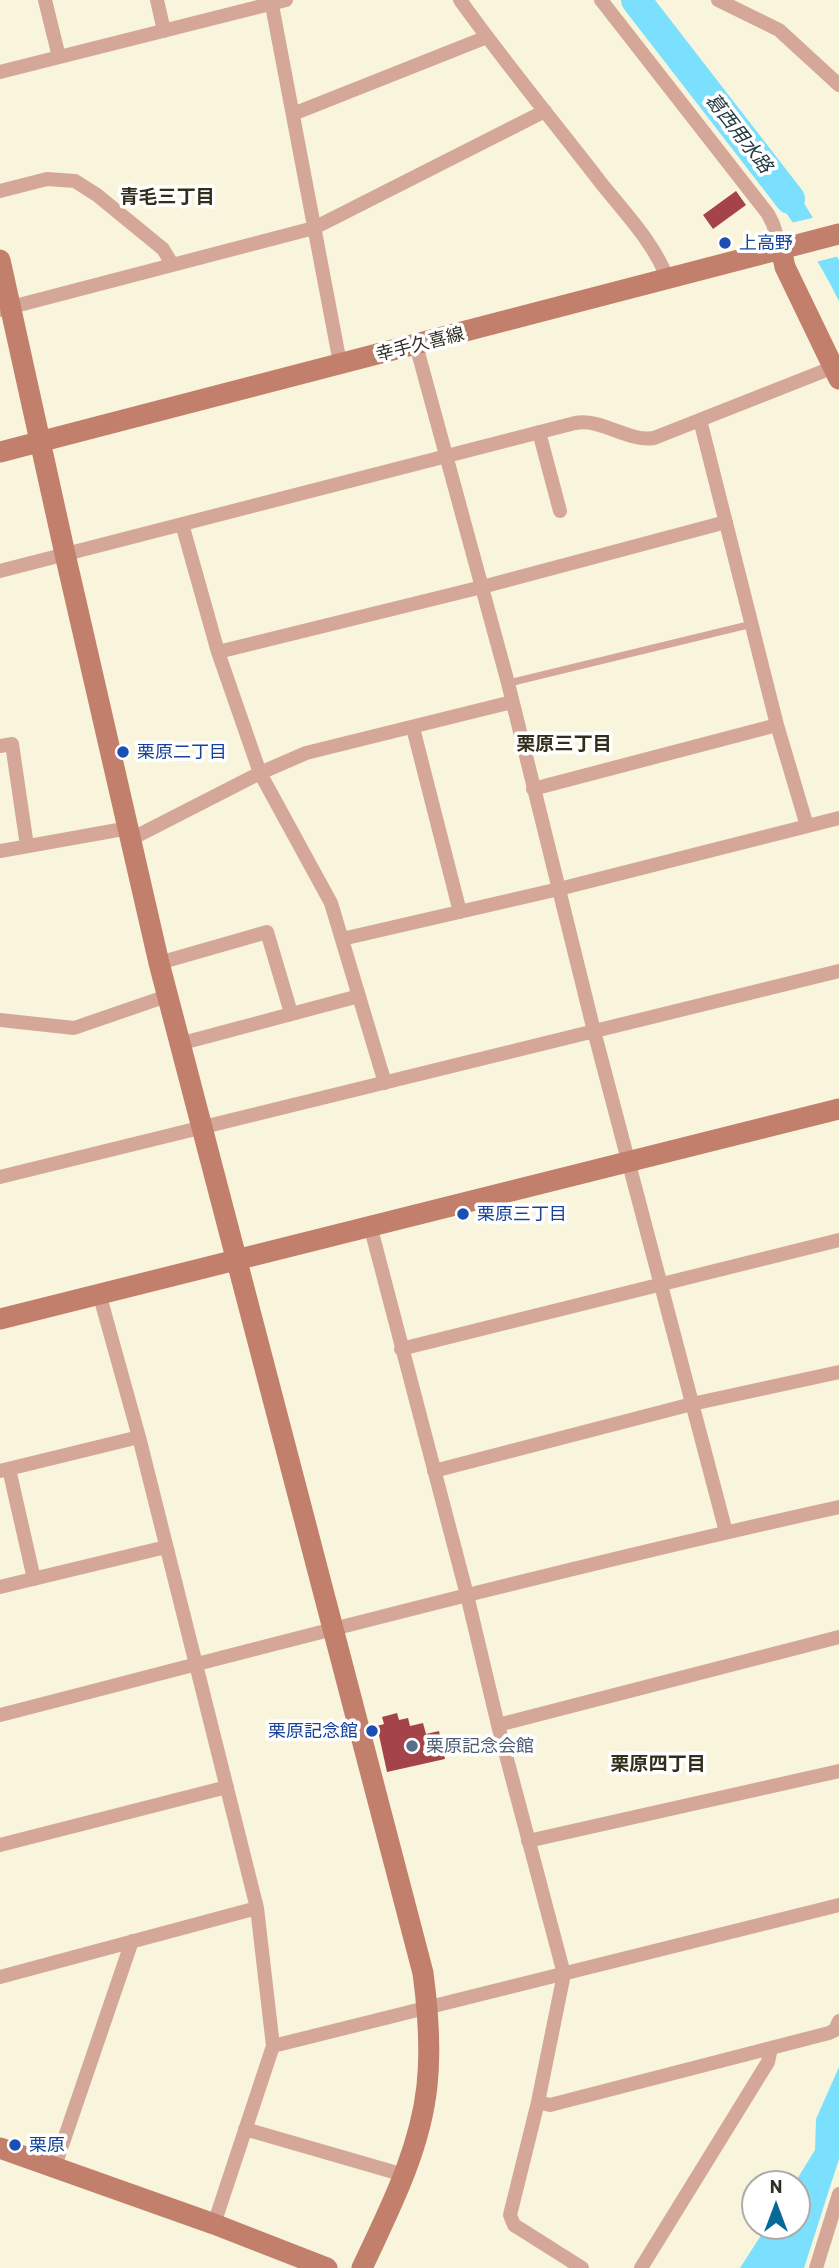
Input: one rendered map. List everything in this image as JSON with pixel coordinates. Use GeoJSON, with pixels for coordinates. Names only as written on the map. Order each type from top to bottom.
{"type":"FeatureCollection","features":[{"type":"Feature","properties":{"kind":"street"},"geometry":{"type":"LineString","coordinates":[[45,0],[59,57]]}},
{"type":"Feature","properties":{"kind":"street"},"geometry":{"type":"LineString","coordinates":[[157,0],[164,31]]}},
{"type":"Feature","properties":{"kind":"street"},"geometry":{"type":"LineString","coordinates":[[0,72],[286,0]]}},
{"type":"Feature","properties":{"kind":"street"},"geometry":{"type":"LineString","coordinates":[[460,0],[662,263],[668,280]]}},
{"type":"Feature","properties":{"kind":"street"},"geometry":{"type":"LineString","coordinates":[[0,571],[583,422],[645,439],[836,373],[785,267],[789,247],[768,214],[601,0]]}},
{"type":"Feature","properties":{"kind":"street"},"geometry":{"type":"LineString","coordinates":[[718,0],[736,4],[779,30],[839,85]]}},
{"type":"Feature","properties":{"kind":"street"},"geometry":{"type":"LineString","coordinates":[[271,2],[340,363]]}},
{"type":"Feature","properties":{"kind":"street"},"geometry":{"type":"LineString","coordinates":[[293,114],[487,37]]}},
{"type":"Feature","properties":{"kind":"street"},"geometry":{"type":"LineString","coordinates":[[6,308],[314,228],[545,111]]}},
{"type":"Feature","properties":{"kind":"street"},"geometry":{"type":"LineString","coordinates":[[0,191],[47,178],[75,181],[97,195],[163,249],[172,264]]}},
{"type":"Feature","properties":{"kind":"street","name":"幸手久喜線"},"geometry":{"type":"LineString","coordinates":[[0,452],[839,234]]}},
{"type":"Feature","properties":{"kind":"street"},"geometry":{"type":"LineString","coordinates":[[0,260],[6,308],[40,442],[167,996],[423,1973],[428,2006],[427,2087],[421,2120],[404,2175],[362,2268]]}},
{"type":"Feature","properties":{"kind":"street"},"geometry":{"type":"LineString","coordinates":[[416,345],[508,683],[594,1031],[726,1532]]}},
{"type":"Feature","properties":{"kind":"street"},"geometry":{"type":"LineString","coordinates":[[700,420],[777,725],[807,826]]}},
{"type":"Feature","properties":{"kind":"street"},"geometry":{"type":"LineString","coordinates":[[539,432],[560,511]]}},
{"type":"Feature","properties":{"kind":"street"},"geometry":{"type":"LineString","coordinates":[[218,652],[482,587],[726,522]]}},
{"type":"Feature","properties":{"kind":"street"},"geometry":{"type":"LineString","coordinates":[[182,524],[218,652],[260,773],[331,903],[384,1083]]}},
{"type":"Feature","properties":{"kind":"street"},"geometry":{"type":"LineString","coordinates":[[0,851],[130,834],[306,753],[512,702]]}},
{"type":"Feature","properties":{"kind":"street"},"geometry":{"type":"LineString","coordinates":[[533,789],[777,725]]}},
{"type":"Feature","properties":{"kind":"street"},"geometry":{"type":"LineString","coordinates":[[413,728],[460,912]]}},
{"type":"Feature","properties":{"kind":"street"},"geometry":{"type":"LineString","coordinates":[[0,746],[12,744],[27,846]]}},
{"type":"Feature","properties":{"kind":"street"},"geometry":{"type":"LineString","coordinates":[[342,939],[559,890],[839,818]]}},
{"type":"Feature","properties":{"kind":"street"},"geometry":{"type":"LineString","coordinates":[[159,962],[267,932],[291,1013]]}},
{"type":"Feature","properties":{"kind":"street"},"geometry":{"type":"LineString","coordinates":[[0,1177],[839,971]]}},
{"type":"Feature","properties":{"kind":"street"},"geometry":{"type":"LineString","coordinates":[[0,1020],[74,1028],[167,996]]}},
{"type":"Feature","properties":{"kind":"street"},"geometry":{"type":"LineString","coordinates":[[179,1044],[359,996]]}},
{"type":"Feature","properties":{"kind":"street"},"geometry":{"type":"LineString","coordinates":[[0,1318],[839,1109]]}},
{"type":"Feature","properties":{"kind":"street"},"geometry":{"type":"LineString","coordinates":[[370,1225],[564,1974],[538,2102],[509,2215],[514,2225],[582,2268]]}},
{"type":"Feature","properties":{"kind":"street"},"geometry":{"type":"LineString","coordinates":[[401,1349],[839,1240]]}},
{"type":"Feature","properties":{"kind":"street"},"geometry":{"type":"LineString","coordinates":[[99,1293],[139,1437],[257,1908],[273,2046],[214,2224]]}},
{"type":"Feature","properties":{"kind":"street"},"geometry":{"type":"LineString","coordinates":[[434,1471],[692,1404],[839,1372]]}},
{"type":"Feature","properties":{"kind":"street"},"geometry":{"type":"LineString","coordinates":[[34,1579],[5,1470],[139,1437]]}},
{"type":"Feature","properties":{"kind":"street"},"geometry":{"type":"LineString","coordinates":[[0,1715],[467,1595],[839,1507]]}},
{"type":"Feature","properties":{"kind":"street"},"geometry":{"type":"LineString","coordinates":[[0,1587],[166,1547]]}},
{"type":"Feature","properties":{"kind":"street"},"geometry":{"type":"LineString","coordinates":[[498,1726],[839,1637]]}},
{"type":"Feature","properties":{"kind":"street"},"geometry":{"type":"LineString","coordinates":[[528,1841],[839,1771]]}},
{"type":"Feature","properties":{"kind":"street"},"geometry":{"type":"LineString","coordinates":[[0,1845],[227,1787]]}},
{"type":"Feature","properties":{"kind":"street"},"geometry":{"type":"LineString","coordinates":[[273,2046],[839,1905]]}},
{"type":"Feature","properties":{"kind":"street"},"geometry":{"type":"LineString","coordinates":[[0,1977],[257,1908]]}},
{"type":"Feature","properties":{"kind":"street"},"geometry":{"type":"LineString","coordinates":[[55,2166],[132,1941]]}},
{"type":"Feature","properties":{"kind":"street"},"geometry":{"type":"LineString","coordinates":[[538,2102],[550,2105],[830,2033],[839,2021]]}},
{"type":"Feature","properties":{"kind":"street"},"geometry":{"type":"LineString","coordinates":[[641,2268],[768,2062],[771,2048]]}},
{"type":"Feature","properties":{"kind":"street"},"geometry":{"type":"LineString","coordinates":[[245,2129],[404,2175]]}},
{"type":"Feature","properties":{"kind":"street"},"geometry":{"type":"LineString","coordinates":[[0,2148],[214,2224],[327,2268]]}},
{"type":"Feature","properties":{"kind":"street"},"geometry":{"type":"LineString","coordinates":[[816,2268],[839,2194]]}},
{"type":"Feature","properties":{"kind":"lane"},"geometry":{"type":"LineString","coordinates":[[508,683],[752,624]]}},
{"type":"Feature","properties":{"kind":"water"},"geometry":{"type":"Polygon","coordinates":[[[773,162],[802,200],[839,260],[839,301],[802,236],[758,175],[773,162]]]}},
{"type":"Feature","properties":{"kind":"water"},"geometry":{"type":"Polygon","coordinates":[[[839,2067],[839,2159],[804,2268],[740,2268],[758,2240],[811,2240],[811,2170],[803,2170],[815,2150],[816,2119],[839,2067]]]}},
{"type":"Feature","properties":{"kind":"pier"},"geometry":{"type":"Polygon","coordinates":[[[816,217],[839,256],[816,262],[791,223],[816,217]]]}},
{"type":"Feature","properties":{"kind":"building"},"geometry":{"type":"Polygon","coordinates":[[[736,191],[746,205],[713,229],[703,215],[736,191]]]}},
{"type":"Feature","properties":{"kind":"building","name":"栗原記念会館"},"geometry":{"type":"Polygon","coordinates":[[[397,1713],[399,1720],[408,1718],[410,1726],[423,1723],[426,1734],[439,1731],[445,1759],[387,1772],[377,1726],[384,1724],[382,1717],[397,1713]]]}},
{"type":"Feature","properties":{"kind":"waterway","name":"葛西用水路"},"geometry":{"type":"LineString","coordinates":[[636,0],[790,199]]}},
{"type":"Feature","properties":{"kind":"place","name":"上高野"},"geometry":{"type":"Point","coordinates":[725,243]}},
{"type":"Feature","properties":{"kind":"place","name":"栗原二丁目"},"geometry":{"type":"Point","coordinates":[123,752]}},
{"type":"Feature","properties":{"kind":"place","name":"栗原三丁目"},"geometry":{"type":"Point","coordinates":[463,1214]}},
{"type":"Feature","properties":{"kind":"place","name":"栗原記念館"},"geometry":{"type":"Point","coordinates":[372,1731]}},
{"type":"Feature","properties":{"kind":"place","name":"栗原記念会館"},"geometry":{"type":"Point","coordinates":[412,1746]}},
{"type":"Feature","properties":{"kind":"place","name":"栗原"},"geometry":{"type":"Point","coordinates":[15,2145]}},
{"type":"Feature","properties":{"kind":"district","name":"青毛三丁目"},"geometry":{"type":"Point","coordinates":[167,197]}},
{"type":"Feature","properties":{"kind":"district","name":"栗原三丁目"},"geometry":{"type":"Point","coordinates":[564,744]}},
{"type":"Feature","properties":{"kind":"district","name":"栗原四丁目"},"geometry":{"type":"Point","coordinates":[658,1764]}}]}
